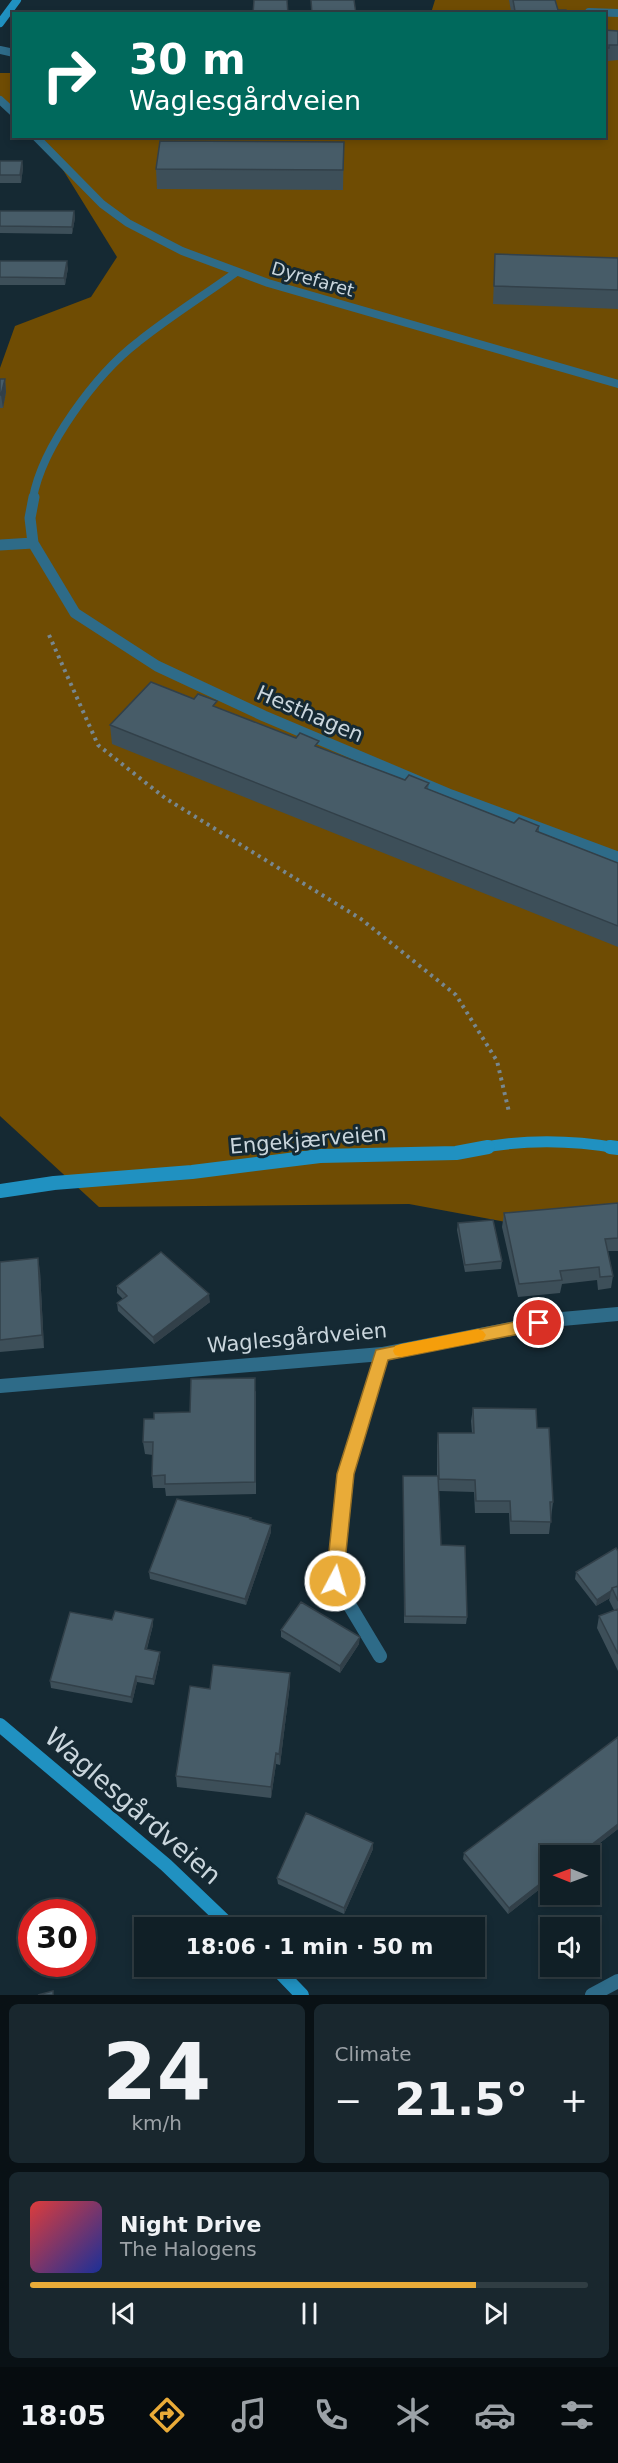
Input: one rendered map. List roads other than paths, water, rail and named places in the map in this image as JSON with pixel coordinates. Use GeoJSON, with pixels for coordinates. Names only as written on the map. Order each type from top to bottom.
{"type":"FeatureCollection","features":[{"type":"Feature","properties":{"kind":"street"},"geometry":{"type":"LineString","coordinates":[[0,23],[17,0]]}},
{"type":"Feature","properties":{"kind":"street"},"geometry":{"type":"LineString","coordinates":[[0,100],[12,111]]}},
{"type":"Feature","properties":{"kind":"street","name":"Dyrefaret"},"geometry":{"type":"LineString","coordinates":[[38,138],[76,182],[127,222],[180,250],[235,273],[618,384]]}},
{"type":"Feature","properties":{"kind":"street","name":"Hesthagen"},"geometry":{"type":"LineString","coordinates":[[235,273],[136,343],[98,382],[55,440],[37,478],[30,518],[33,543],[75,613],[157,666],[264,716],[451,795],[618,857]]}},
{"type":"Feature","properties":{"kind":"street"},"geometry":{"type":"LineString","coordinates":[[0,545],[33,543]]}},
{"type":"Feature","properties":{"kind":"street","name":"Engekjærveien"},"geometry":{"type":"LineString","coordinates":[[0,1191],[54,1183],[192,1172],[320,1156],[456,1153],[515,1141],[577,1141],[618,1149]]}},
{"type":"Feature","properties":{"kind":"street","name":"Waglesgårdveien"},"geometry":{"type":"LineString","coordinates":[[0,1386],[382,1354],[562,1319],[618,1314]]}},
{"type":"Feature","properties":{"kind":"street"},"geometry":{"type":"LineString","coordinates":[[380,1656],[335,1581],[345,1474],[382,1354]]}},
{"type":"Feature","properties":{"kind":"street","name":"Waglesgårdveien"},"geometry":{"type":"LineString","coordinates":[[0,1725],[166,1865],[220,1917]]}},
{"type":"Feature","properties":{"kind":"street"},"geometry":{"type":"LineString","coordinates":[[285,1977],[302,1995]]}},
{"type":"Feature","properties":{"kind":"street"},"geometry":{"type":"LineString","coordinates":[[592,1995],[618,1981]]}}]}
